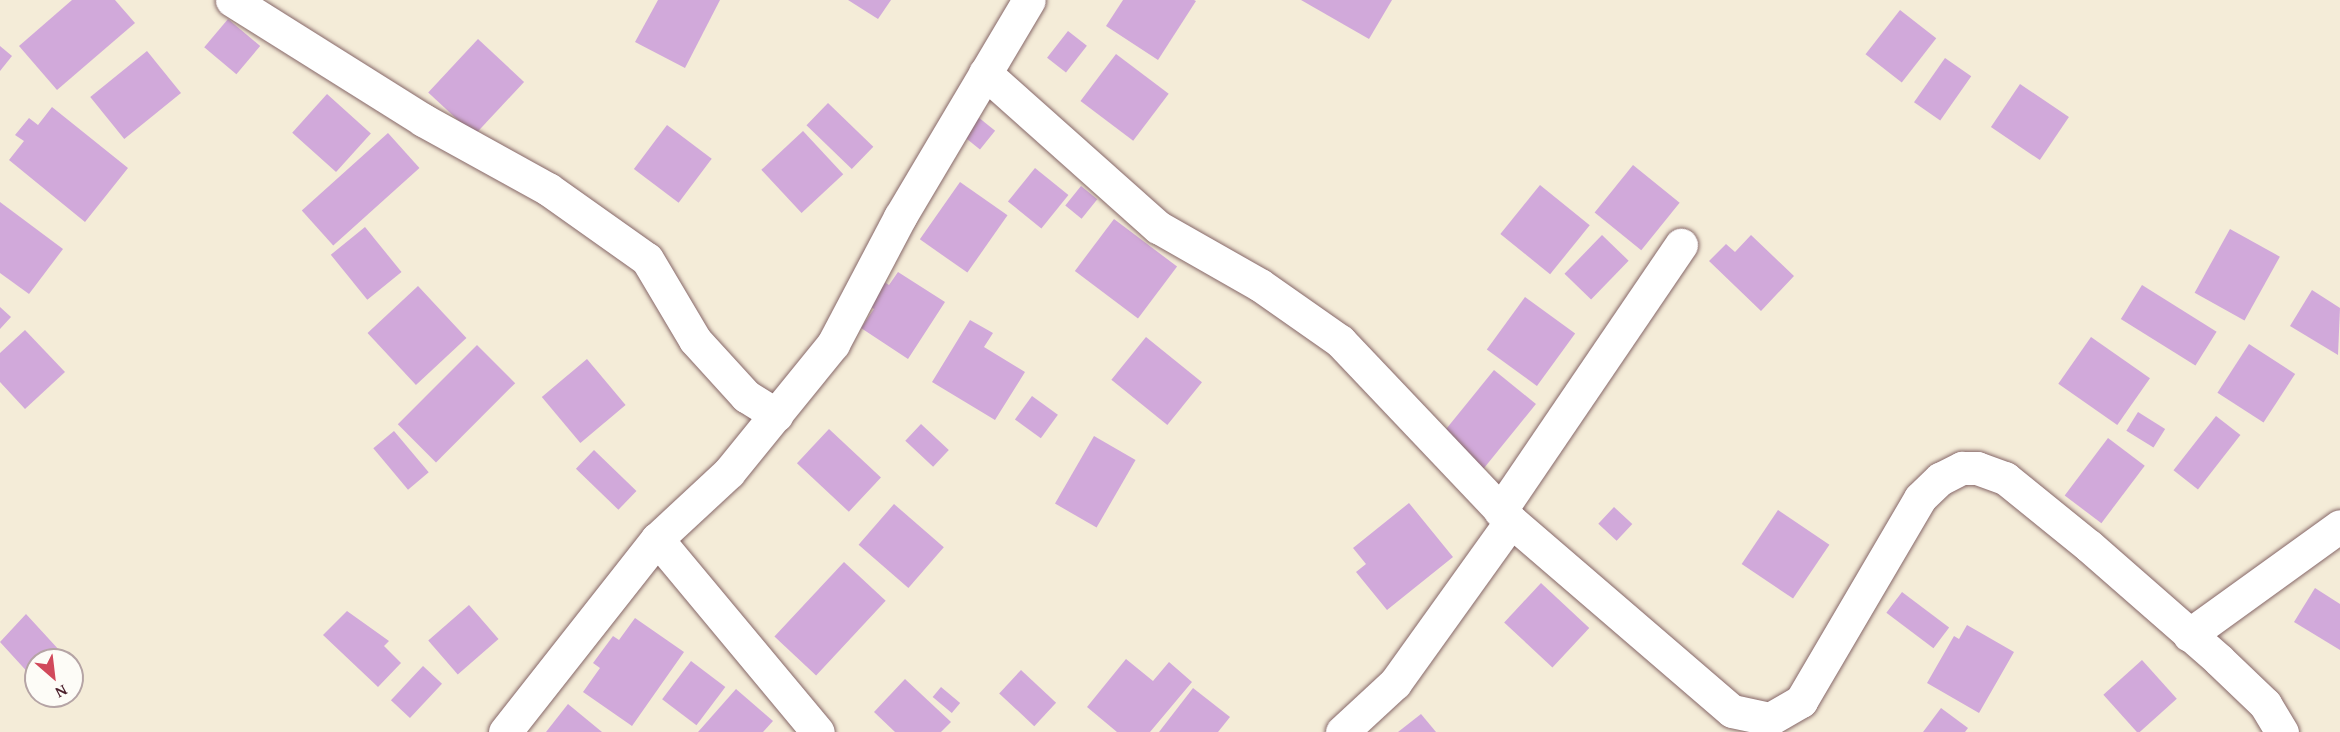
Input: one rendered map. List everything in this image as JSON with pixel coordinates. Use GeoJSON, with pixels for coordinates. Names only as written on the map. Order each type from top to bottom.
{"type":"FeatureCollection","features":[{"type":"Feature","properties":{"kind":"street"},"geometry":{"type":"LineString","coordinates":[[232,0],[423,120],[548,189],[647,259],[695,340],[746,396],[777,415]]}},
{"type":"Feature","properties":{"kind":"street"},"geometry":{"type":"LineString","coordinates":[[506,732],[657,539],[729,472],[833,344],[985,73],[1029,0]]}},
{"type":"Feature","properties":{"kind":"street"},"geometry":{"type":"LineString","coordinates":[[985,73],[1158,227],[1260,285],[1340,341],[1506,516],[1732,711],[1753,719],[1788,713],[1801,701],[1920,498],[1962,468],[2005,478],[2189,634],[2265,704],[2282,732]]}},
{"type":"Feature","properties":{"kind":"street"},"geometry":{"type":"LineString","coordinates":[[1342,732],[1395,682],[1682,245]]}},
{"type":"Feature","properties":{"kind":"street"},"geometry":{"type":"LineString","coordinates":[[2189,634],[2340,526]]}},
{"type":"Feature","properties":{"kind":"street"},"geometry":{"type":"LineString","coordinates":[[657,539],[818,732]]}},
{"type":"Feature","properties":{"kind":"building"},"geometry":{"type":"Polygon","coordinates":[[[72,0],[115,0],[135,23],[57,90],[19,46],[72,0]]]}},
{"type":"Feature","properties":{"kind":"building"},"geometry":{"type":"Polygon","coordinates":[[[658,0],[720,0],[685,68],[635,42],[658,0]]]}},
{"type":"Feature","properties":{"kind":"building"},"geometry":{"type":"Polygon","coordinates":[[[848,0],[891,0],[878,19],[848,0]]]}},
{"type":"Feature","properties":{"kind":"building"},"geometry":{"type":"Polygon","coordinates":[[[1123,0],[1196,1],[1158,60],[1106,26],[1123,0]]]}},
{"type":"Feature","properties":{"kind":"building"},"geometry":{"type":"Polygon","coordinates":[[[1301,0],[1392,0],[1369,39],[1301,0]]]}},
{"type":"Feature","properties":{"kind":"building"},"geometry":{"type":"Polygon","coordinates":[[[1900,10],[1936,38],[1902,82],[1866,54],[1900,10]]]}},
{"type":"Feature","properties":{"kind":"building"},"geometry":{"type":"Polygon","coordinates":[[[228,19],[260,46],[236,74],[204,47],[228,19]]]}},
{"type":"Feature","properties":{"kind":"building"},"geometry":{"type":"Polygon","coordinates":[[[1068,31],[1087,46],[1066,73],[1047,58],[1068,31]]]}},
{"type":"Feature","properties":{"kind":"building"},"geometry":{"type":"Polygon","coordinates":[[[478,39],[524,82],[474,135],[428,92],[478,39]]]}},
{"type":"Feature","properties":{"kind":"building"},"geometry":{"type":"Polygon","coordinates":[[[0,46],[12,56],[0,71],[0,46]]]}},
{"type":"Feature","properties":{"kind":"building"},"geometry":{"type":"Polygon","coordinates":[[[147,51],[181,93],[124,139],[90,97],[147,51]]]}},
{"type":"Feature","properties":{"kind":"building"},"geometry":{"type":"Polygon","coordinates":[[[1116,54],[1169,94],[1133,141],[1080,101],[1116,54]]]}},
{"type":"Feature","properties":{"kind":"building"},"geometry":{"type":"Polygon","coordinates":[[[1945,58],[1971,76],[1940,121],[1914,102],[1945,58]]]}},
{"type":"Feature","properties":{"kind":"building"},"geometry":{"type":"Polygon","coordinates":[[[2020,84],[2069,117],[2040,160],[1991,127],[2020,84]]]}},
{"type":"Feature","properties":{"kind":"building"},"geometry":{"type":"Polygon","coordinates":[[[327,94],[371,133],[336,172],[292,133],[327,94]]]}},
{"type":"Feature","properties":{"kind":"building"},"geometry":{"type":"Polygon","coordinates":[[[828,103],[873,147],[852,169],[806,125],[828,103]]]}},
{"type":"Feature","properties":{"kind":"building"},"geometry":{"type":"Polygon","coordinates":[[[52,107],[128,168],[85,222],[9,160],[24,141],[15,135],[29,118],[38,125],[52,107]]]}},
{"type":"Feature","properties":{"kind":"building"},"geometry":{"type":"Polygon","coordinates":[[[978,117],[995,131],[980,149],[963,136],[978,117]]]}},
{"type":"Feature","properties":{"kind":"building"},"geometry":{"type":"Polygon","coordinates":[[[667,125],[712,159],[679,203],[634,169],[667,125]]]}},
{"type":"Feature","properties":{"kind":"building"},"geometry":{"type":"Polygon","coordinates":[[[803,131],[843,174],[802,213],[761,170],[803,131]]]}},
{"type":"Feature","properties":{"kind":"building"},"geometry":{"type":"Polygon","coordinates":[[[388,133],[419,168],[333,246],[302,211],[388,133]]]}},
{"type":"Feature","properties":{"kind":"building"},"geometry":{"type":"Polygon","coordinates":[[[1633,165],[1680,203],[1641,250],[1595,212],[1633,165]]]}},
{"type":"Feature","properties":{"kind":"building"},"geometry":{"type":"Polygon","coordinates":[[[1035,168],[1068,195],[1041,228],[1008,201],[1035,168]]]}},
{"type":"Feature","properties":{"kind":"building"},"geometry":{"type":"Polygon","coordinates":[[[960,182],[1008,215],[967,273],[920,239],[960,182]]]}},
{"type":"Feature","properties":{"kind":"building"},"geometry":{"type":"Polygon","coordinates":[[[1540,185],[1590,225],[1550,274],[1500,234],[1540,185]]]}},
{"type":"Feature","properties":{"kind":"building"},"geometry":{"type":"Polygon","coordinates":[[[1081,186],[1097,199],[1082,219],[1065,205],[1081,186]]]}},
{"type":"Feature","properties":{"kind":"building"},"geometry":{"type":"Polygon","coordinates":[[[0,202],[63,249],[29,294],[0,273],[0,202]]]}},
{"type":"Feature","properties":{"kind":"building"},"geometry":{"type":"Polygon","coordinates":[[[1114,219],[1177,267],[1138,318],[1075,271],[1114,219]]]}},
{"type":"Feature","properties":{"kind":"building"},"geometry":{"type":"Polygon","coordinates":[[[365,227],[402,272],[367,300],[331,255],[365,227]]]}},
{"type":"Feature","properties":{"kind":"building"},"geometry":{"type":"Polygon","coordinates":[[[2230,229],[2280,257],[2244,320],[2195,293],[2230,229]]]}},
{"type":"Feature","properties":{"kind":"building"},"geometry":{"type":"Polygon","coordinates":[[[1602,235],[1629,261],[1591,300],[1564,274],[1602,235]]]}},
{"type":"Feature","properties":{"kind":"building"},"geometry":{"type":"Polygon","coordinates":[[[1751,235],[1794,276],[1761,311],[1709,261],[1726,244],[1735,252],[1751,235]]]}},
{"type":"Feature","properties":{"kind":"building"},"geometry":{"type":"Polygon","coordinates":[[[898,272],[945,302],[908,359],[861,328],[874,309],[864,303],[880,279],[889,285],[898,272]]]}},
{"type":"Feature","properties":{"kind":"building"},"geometry":{"type":"Polygon","coordinates":[[[2142,285],[2217,332],[2195,366],[2121,319],[2142,285]]]}},
{"type":"Feature","properties":{"kind":"building"},"geometry":{"type":"Polygon","coordinates":[[[418,286],[466,338],[416,385],[368,333],[418,286]]]}},
{"type":"Feature","properties":{"kind":"building"},"geometry":{"type":"Polygon","coordinates":[[[2312,290],[2340,308],[2338,355],[2290,326],[2312,290]]]}},
{"type":"Feature","properties":{"kind":"building"},"geometry":{"type":"Polygon","coordinates":[[[1525,297],[1575,333],[1537,386],[1487,350],[1525,297]]]}},
{"type":"Feature","properties":{"kind":"building"},"geometry":{"type":"Polygon","coordinates":[[[0,307],[11,317],[0,329],[0,307]]]}},
{"type":"Feature","properties":{"kind":"building"},"geometry":{"type":"Polygon","coordinates":[[[970,320],[993,333],[984,347],[1025,372],[995,420],[932,382],[970,320]]]}},
{"type":"Feature","properties":{"kind":"building"},"geometry":{"type":"Polygon","coordinates":[[[25,330],[65,372],[25,409],[0,382],[0,353],[25,330]]]}},
{"type":"Feature","properties":{"kind":"building"},"geometry":{"type":"Polygon","coordinates":[[[1146,337],[1202,382],[1167,425],[1111,380],[1146,337]]]}},
{"type":"Feature","properties":{"kind":"building"},"geometry":{"type":"Polygon","coordinates":[[[2091,337],[2150,378],[2117,425],[2058,384],[2091,337]]]}},
{"type":"Feature","properties":{"kind":"building"},"geometry":{"type":"Polygon","coordinates":[[[2249,344],[2295,374],[2264,423],[2217,393],[2249,344]]]}},
{"type":"Feature","properties":{"kind":"building"},"geometry":{"type":"Polygon","coordinates":[[[477,345],[515,383],[436,462],[398,424],[477,345]]]}},
{"type":"Feature","properties":{"kind":"building"},"geometry":{"type":"Polygon","coordinates":[[[587,359],[626,405],[580,443],[542,397],[587,359]]]}},
{"type":"Feature","properties":{"kind":"building"},"geometry":{"type":"Polygon","coordinates":[[[1494,370],[1536,404],[1482,471],[1440,437],[1494,370]]]}},
{"type":"Feature","properties":{"kind":"building"},"geometry":{"type":"Polygon","coordinates":[[[1032,396],[1058,415],[1041,438],[1015,419],[1032,396]]]}},
{"type":"Feature","properties":{"kind":"building"},"geometry":{"type":"Polygon","coordinates":[[[2138,412],[2165,429],[2153,448],[2126,431],[2138,412]]]}},
{"type":"Feature","properties":{"kind":"building"},"geometry":{"type":"Polygon","coordinates":[[[2216,416],[2240,435],[2198,489],[2174,470],[2216,416]]]}},
{"type":"Feature","properties":{"kind":"building"},"geometry":{"type":"Polygon","coordinates":[[[921,424],[949,450],[933,467],[905,441],[921,424]]]}},
{"type":"Feature","properties":{"kind":"building"},"geometry":{"type":"Polygon","coordinates":[[[829,429],[881,477],[849,512],[797,463],[829,429]]]}},
{"type":"Feature","properties":{"kind":"building"},"geometry":{"type":"Polygon","coordinates":[[[394,431],[429,472],[408,490],[373,448],[394,431]]]}},
{"type":"Feature","properties":{"kind":"building"},"geometry":{"type":"Polygon","coordinates":[[[1094,436],[1136,460],[1097,528],[1055,504],[1094,436]]]}},
{"type":"Feature","properties":{"kind":"building"},"geometry":{"type":"Polygon","coordinates":[[[2108,438],[2145,466],[2101,523],[2065,496],[2108,438]]]}},
{"type":"Feature","properties":{"kind":"building"},"geometry":{"type":"Polygon","coordinates":[[[594,450],[636,491],[618,510],[576,469],[594,450]]]}},
{"type":"Feature","properties":{"kind":"building"},"geometry":{"type":"Polygon","coordinates":[[[1409,503],[1453,557],[1387,610],[1356,572],[1366,564],[1353,548],[1409,503]]]}},
{"type":"Feature","properties":{"kind":"building"},"geometry":{"type":"Polygon","coordinates":[[[894,504],[944,547],[908,588],[859,545],[894,504]]]}},
{"type":"Feature","properties":{"kind":"building"},"geometry":{"type":"Polygon","coordinates":[[[1614,507],[1632,524],[1617,541],[1598,524],[1614,507]]]}},
{"type":"Feature","properties":{"kind":"building"},"geometry":{"type":"Polygon","coordinates":[[[1778,510],[1829,545],[1793,599],[1742,564],[1778,510]]]}},
{"type":"Feature","properties":{"kind":"building"},"geometry":{"type":"Polygon","coordinates":[[[844,562],[886,601],[816,675],[774,637],[844,562]]]}},
{"type":"Feature","properties":{"kind":"building"},"geometry":{"type":"Polygon","coordinates":[[[1541,583],[1589,628],[1552,668],[1504,622],[1541,583]]]}},
{"type":"Feature","properties":{"kind":"building"},"geometry":{"type":"Polygon","coordinates":[[[2315,588],[2340,604],[2340,650],[2294,622],[2315,588]]]}},
{"type":"Feature","properties":{"kind":"building"},"geometry":{"type":"Polygon","coordinates":[[[1902,592],[1949,628],[1933,648],[1886,613],[1902,592]]]}},
{"type":"Feature","properties":{"kind":"building"},"geometry":{"type":"Polygon","coordinates":[[[469,605],[499,639],[458,674],[428,640],[469,605]]]}},
{"type":"Feature","properties":{"kind":"building"},"geometry":{"type":"Polygon","coordinates":[[[347,611],[389,641],[384,646],[401,663],[378,687],[323,635],[347,611]]]}},
{"type":"Feature","properties":{"kind":"building"},"geometry":{"type":"Polygon","coordinates":[[[26,614],[57,648],[24,648],[24,668],[0,642],[26,614]]]}},
{"type":"Feature","properties":{"kind":"building"},"geometry":{"type":"Polygon","coordinates":[[[635,618],[684,652],[632,726],[583,692],[600,668],[593,663],[613,636],[619,640],[635,618]]]}},
{"type":"Feature","properties":{"kind":"building"},"geometry":{"type":"Polygon","coordinates":[[[1967,625],[2014,652],[1979,713],[1927,683],[1954,636],[1959,639],[1967,625]]]}},
{"type":"Feature","properties":{"kind":"building"},"geometry":{"type":"Polygon","coordinates":[[[1126,659],[1153,681],[1169,662],[1192,682],[1150,732],[1117,732],[1087,707],[1126,659]]]}},
{"type":"Feature","properties":{"kind":"building"},"geometry":{"type":"Polygon","coordinates":[[[2142,660],[2177,699],[2140,732],[2137,732],[2103,695],[2142,660]]]}},
{"type":"Feature","properties":{"kind":"building"},"geometry":{"type":"Polygon","coordinates":[[[691,661],[725,687],[696,725],[662,699],[691,661]]]}},
{"type":"Feature","properties":{"kind":"building"},"geometry":{"type":"Polygon","coordinates":[[[423,666],[442,684],[410,718],[391,700],[423,666]]]}},
{"type":"Feature","properties":{"kind":"building"},"geometry":{"type":"Polygon","coordinates":[[[1021,670],[1056,703],[1034,726],[999,693],[1021,670]]]}},
{"type":"Feature","properties":{"kind":"building"},"geometry":{"type":"Polygon","coordinates":[[[905,679],[951,722],[941,732],[895,732],[874,712],[905,679]]]}},
{"type":"Feature","properties":{"kind":"building"},"geometry":{"type":"Polygon","coordinates":[[[941,687],[960,703],[952,713],[933,697],[941,687]]]}},
{"type":"Feature","properties":{"kind":"building"},"geometry":{"type":"Polygon","coordinates":[[[1193,688],[1230,717],[1218,732],[1159,732],[1193,688]]]}},
{"type":"Feature","properties":{"kind":"building"},"geometry":{"type":"Polygon","coordinates":[[[736,689],[773,721],[763,732],[698,732],[736,689]]]}},
{"type":"Feature","properties":{"kind":"building"},"geometry":{"type":"Polygon","coordinates":[[[568,704],[602,732],[546,732],[568,704]]]}},
{"type":"Feature","properties":{"kind":"building"},"geometry":{"type":"Polygon","coordinates":[[[1941,708],[1968,728],[1965,732],[1923,732],[1941,708]]]}},
{"type":"Feature","properties":{"kind":"building"},"geometry":{"type":"Polygon","coordinates":[[[1421,714],[1436,732],[1398,732],[1421,714]]]}}]}
